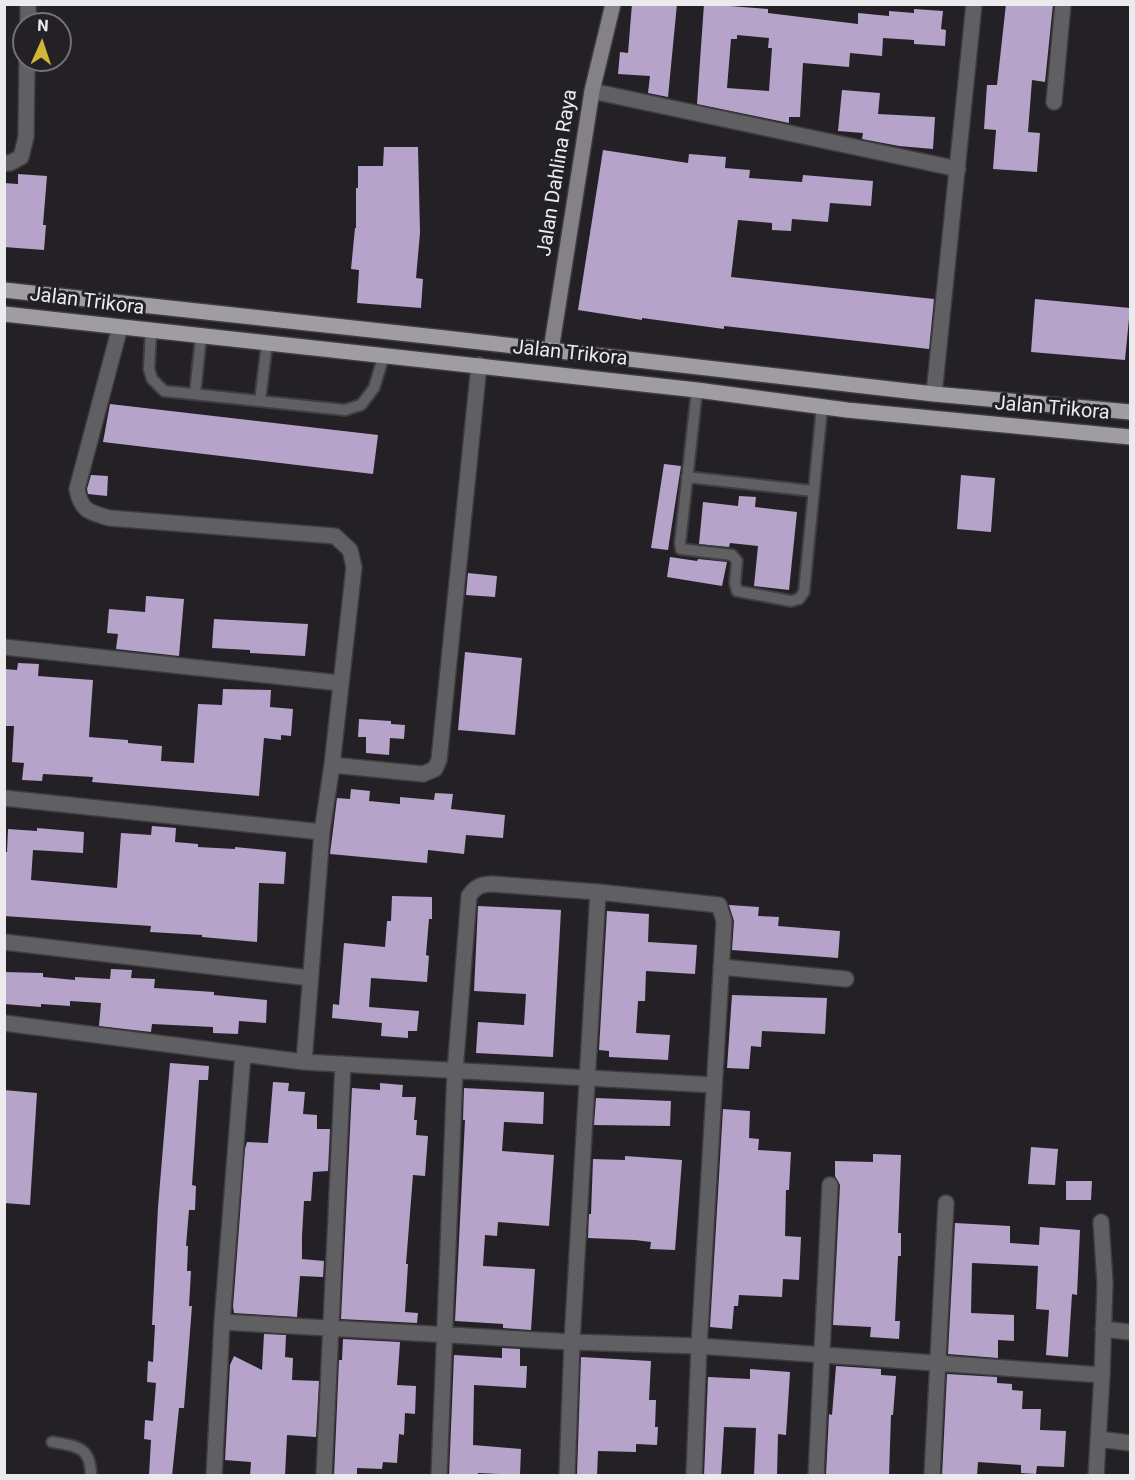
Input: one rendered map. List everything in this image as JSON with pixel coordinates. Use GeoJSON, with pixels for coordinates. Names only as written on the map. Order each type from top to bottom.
{"type":"FeatureCollection","features":[{"type":"Feature","properties":{"kind":"main road","name":"Jalan Trikora"},"geometry":{"type":"LineString","coordinates":[[4,290],[934,394],[1131,412]]}},
{"type":"Feature","properties":{"kind":"main road","name":"Jalan Trikora"},"geometry":{"type":"LineString","coordinates":[[4,314],[697,390],[822,407],[1131,437]]}},
{"type":"Feature","properties":{"kind":"main road"},"geometry":{"type":"LineString","coordinates":[[932,419],[934,394]]}},
{"type":"Feature","properties":{"kind":"street","name":"Jalan Dahlina Raya"},"geometry":{"type":"LineString","coordinates":[[551,350],[591,91],[613,4]]}},
{"type":"Feature","properties":{"kind":"street"},"geometry":{"type":"LineString","coordinates":[[1054,102],[1063,4]]}},
{"type":"Feature","properties":{"kind":"street"},"geometry":{"type":"LineString","coordinates":[[934,394],[974,5]]}},
{"type":"Feature","properties":{"kind":"street"},"geometry":{"type":"LineString","coordinates":[[4,164],[21,157],[26,137],[27,72]]}},
{"type":"Feature","properties":{"kind":"street"},"geometry":{"type":"LineString","coordinates":[[591,91],[958,169]]}},
{"type":"Feature","properties":{"kind":"street"},"geometry":{"type":"LineString","coordinates":[[120,327],[77,489],[80,503],[89,512],[109,518],[335,536],[350,550],[354,567],[332,765],[322,831],[304,1062]]}},
{"type":"Feature","properties":{"kind":"street"},"geometry":{"type":"LineString","coordinates":[[332,765],[423,774],[435,769],[439,760],[479,366]]}},
{"type":"Feature","properties":{"kind":"street"},"geometry":{"type":"LineString","coordinates":[[4,647],[340,683]]}},
{"type":"Feature","properties":{"kind":"street"},"geometry":{"type":"LineString","coordinates":[[4,798],[322,831]]}},
{"type":"Feature","properties":{"kind":"street"},"geometry":{"type":"LineString","coordinates":[[439,1476],[455,1071],[469,896],[482,884],[598,892],[719,905],[724,921],[699,1346],[694,1476]]}},
{"type":"Feature","properties":{"kind":"street"},"geometry":{"type":"LineString","coordinates":[[567,1476],[586,1078],[598,892]]}},
{"type":"Feature","properties":{"kind":"street"},"geometry":{"type":"LineString","coordinates":[[4,942],[310,978]]}},
{"type":"Feature","properties":{"kind":"street"},"geometry":{"type":"LineString","coordinates":[[721,967],[846,979]]}},
{"type":"Feature","properties":{"kind":"street"},"geometry":{"type":"LineString","coordinates":[[4,1023],[304,1062],[714,1084]]}},
{"type":"Feature","properties":{"kind":"street"},"geometry":{"type":"LineString","coordinates":[[214,1476],[222,1322],[243,1054]]}},
{"type":"Feature","properties":{"kind":"street"},"geometry":{"type":"LineString","coordinates":[[324,1476],[344,1065]]}},
{"type":"Feature","properties":{"kind":"street"},"geometry":{"type":"LineString","coordinates":[[816,1476],[830,1185]]}},
{"type":"Feature","properties":{"kind":"street"},"geometry":{"type":"LineString","coordinates":[[932,1476],[946,1203]]}},
{"type":"Feature","properties":{"kind":"street"},"geometry":{"type":"LineString","coordinates":[[1096,1476],[1105,1274],[1101,1222]]}},
{"type":"Feature","properties":{"kind":"street"},"geometry":{"type":"LineString","coordinates":[[222,1322],[572,1342],[699,1346],[1102,1375]]}},
{"type":"Feature","properties":{"kind":"street"},"geometry":{"type":"LineString","coordinates":[[1103,1329],[1131,1332]]}},
{"type":"Feature","properties":{"kind":"street"},"geometry":{"type":"LineString","coordinates":[[1098,1439],[1131,1443]]}},
{"type":"Feature","properties":{"kind":"lane"},"geometry":{"type":"LineString","coordinates":[[151,331],[149,369],[152,379],[164,391],[345,410],[361,405],[374,388],[384,355]]}},
{"type":"Feature","properties":{"kind":"lane"},"geometry":{"type":"LineString","coordinates":[[195,394],[201,336]]}},
{"type":"Feature","properties":{"kind":"lane"},"geometry":{"type":"LineString","coordinates":[[260,401],[267,343]]}},
{"type":"Feature","properties":{"kind":"lane"},"geometry":{"type":"LineString","coordinates":[[697,390],[681,549],[732,555],[737,561],[735,583],[737,591],[791,601],[798,599],[804,592],[822,407]]}},
{"type":"Feature","properties":{"kind":"lane"},"geometry":{"type":"LineString","coordinates":[[687,477],[813,491]]}},
{"type":"Feature","properties":{"kind":"lane"},"geometry":{"type":"LineString","coordinates":[[52,1442],[74,1446],[85,1452],[89,1458],[91,1476]]}},
{"type":"Feature","properties":{"kind":"building"},"geometry":{"type":"Polygon","coordinates":[[[632,4],[677,4],[668,97],[648,93],[650,76],[618,74],[620,52],[628,53],[632,4]]]}},
{"type":"Feature","properties":{"kind":"building"},"geometry":{"type":"Polygon","coordinates":[[[704,4],[768,9],[768,13],[858,24],[858,13],[889,16],[889,11],[914,13],[914,9],[943,11],[941,29],[946,30],[945,46],[914,44],[914,40],[883,38],[882,56],[850,53],[849,67],[803,63],[800,117],[789,117],[789,123],[697,104],[704,4]],[[737,35],[737,39],[731,39],[727,88],[769,91],[772,48],[768,48],[769,38],[737,35]]]}},
{"type":"Feature","properties":{"kind":"building"},"geometry":{"type":"Polygon","coordinates":[[[1006,4],[1053,4],[1045,82],[1032,80],[1028,132],[1040,133],[1037,172],[993,169],[996,130],[984,129],[987,85],[997,85],[1006,4]]]}},
{"type":"Feature","properties":{"kind":"building"},"geometry":{"type":"Polygon","coordinates":[[[842,90],[880,93],[878,114],[935,117],[933,149],[862,139],[863,133],[838,131],[842,90]]]}},
{"type":"Feature","properties":{"kind":"building"},"geometry":{"type":"Polygon","coordinates":[[[384,147],[418,147],[420,233],[416,278],[423,279],[421,308],[357,303],[359,270],[351,269],[356,228],[358,166],[383,166],[384,147]]]}},
{"type":"Feature","properties":{"kind":"building"},"geometry":{"type":"Polygon","coordinates":[[[603,150],[688,163],[689,154],[726,157],[725,168],[750,170],[749,178],[802,182],[803,175],[873,181],[871,206],[830,203],[828,222],[792,219],[791,231],[772,230],[772,223],[738,220],[731,277],[934,299],[929,349],[724,326],[724,329],[642,318],[642,320],[578,310],[603,150]]]}},
{"type":"Feature","properties":{"kind":"building"},"geometry":{"type":"Polygon","coordinates":[[[18,174],[47,176],[43,225],[46,225],[44,250],[4,247],[4,183],[18,184],[18,174]]]}},
{"type":"Feature","properties":{"kind":"building"},"geometry":{"type":"Polygon","coordinates":[[[1035,299],[1130,308],[1125,360],[1031,352],[1035,299]]]}},
{"type":"Feature","properties":{"kind":"building"},"geometry":{"type":"Polygon","coordinates":[[[110,404],[378,435],[373,474],[103,442],[110,404]]]}},
{"type":"Feature","properties":{"kind":"building"},"geometry":{"type":"Polygon","coordinates":[[[664,464],[681,466],[668,550],[651,548],[664,464]]]}},
{"type":"Feature","properties":{"kind":"building"},"geometry":{"type":"Polygon","coordinates":[[[91,475],[108,476],[107,496],[88,494],[91,475]]]}},
{"type":"Feature","properties":{"kind":"building"},"geometry":{"type":"Polygon","coordinates":[[[961,475],[995,478],[991,532],[957,529],[961,475]]]}},
{"type":"Feature","properties":{"kind":"building"},"geometry":{"type":"Polygon","coordinates":[[[739,496],[756,497],[755,507],[797,512],[789,590],[754,586],[758,546],[730,543],[729,547],[699,544],[703,502],[738,506],[739,496]]]}},
{"type":"Feature","properties":{"kind":"building"},"geometry":{"type":"Polygon","coordinates":[[[670,557],[727,562],[722,586],[667,577],[670,557]]]}},
{"type":"Feature","properties":{"kind":"building"},"geometry":{"type":"Polygon","coordinates":[[[468,573],[497,576],[495,597],[466,595],[468,573]]]}},
{"type":"Feature","properties":{"kind":"building"},"geometry":{"type":"Polygon","coordinates":[[[146,596],[184,599],[179,656],[116,649],[118,634],[107,633],[109,609],[145,612],[146,596]]]}},
{"type":"Feature","properties":{"kind":"building"},"geometry":{"type":"Polygon","coordinates":[[[214,619],[308,624],[305,656],[212,648],[214,619]]]}},
{"type":"Feature","properties":{"kind":"building"},"geometry":{"type":"Polygon","coordinates":[[[465,652],[522,658],[515,735],[458,730],[465,652]]]}},
{"type":"Feature","properties":{"kind":"building"},"geometry":{"type":"Polygon","coordinates":[[[18,663],[39,664],[38,676],[93,680],[89,737],[162,746],[161,761],[194,763],[198,704],[222,705],[223,689],[271,690],[270,707],[293,709],[291,736],[281,735],[281,740],[264,738],[259,796],[92,782],[93,777],[43,774],[42,781],[22,780],[24,763],[12,762],[14,726],[4,726],[4,669],[17,670],[18,663]]]}},
{"type":"Feature","properties":{"kind":"building"},"geometry":{"type":"Polygon","coordinates":[[[359,719],[391,721],[391,724],[405,725],[404,739],[390,738],[389,755],[366,753],[366,737],[358,737],[359,719]]]}},
{"type":"Feature","properties":{"kind":"building"},"geometry":{"type":"Polygon","coordinates":[[[351,789],[370,791],[369,801],[400,804],[400,797],[434,800],[435,793],[453,794],[451,809],[505,815],[503,838],[466,835],[464,854],[428,850],[427,863],[330,854],[337,798],[350,799],[351,789]]]}},
{"type":"Feature","properties":{"kind":"building"},"geometry":{"type":"Polygon","coordinates":[[[152,826],[176,828],[175,842],[198,844],[198,847],[235,849],[235,847],[286,852],[284,884],[259,883],[257,942],[202,937],[202,935],[150,932],[151,926],[4,916],[6,872],[4,872],[4,852],[7,852],[8,829],[37,831],[37,828],[84,832],[83,853],[33,850],[31,880],[117,888],[121,833],[151,835],[152,826]]]}},
{"type":"Feature","properties":{"kind":"building"},"geometry":{"type":"Polygon","coordinates":[[[392,896],[432,897],[432,919],[429,919],[426,955],[429,956],[427,982],[371,978],[369,1007],[419,1011],[417,1031],[408,1031],[408,1038],[381,1036],[382,1023],[332,1018],[333,1004],[339,1005],[344,943],[385,947],[387,921],[391,921],[392,896]]]}},
{"type":"Feature","properties":{"kind":"building"},"geometry":{"type":"Polygon","coordinates":[[[729,905],[759,907],[758,916],[779,917],[778,926],[840,931],[838,958],[732,950],[734,921],[729,905]]]}},
{"type":"Feature","properties":{"kind":"building"},"geometry":{"type":"Polygon","coordinates":[[[478,906],[561,910],[553,1057],[476,1053],[478,1022],[524,1025],[526,994],[474,991],[478,906]]]}},
{"type":"Feature","properties":{"kind":"building"},"geometry":{"type":"Polygon","coordinates":[[[607,911],[649,914],[648,942],[697,945],[695,974],[646,971],[645,1001],[638,1001],[636,1033],[670,1035],[668,1060],[609,1057],[609,1051],[599,1050],[607,911]]]}},
{"type":"Feature","properties":{"kind":"building"},"geometry":{"type":"Polygon","coordinates":[[[111,969],[132,970],[131,978],[155,979],[154,988],[214,992],[214,995],[267,1000],[266,1023],[239,1021],[238,1034],[213,1033],[213,1027],[152,1024],[151,1032],[99,1026],[101,1003],[70,1001],[70,1006],[41,1004],[41,1007],[4,1004],[4,972],[43,973],[43,977],[75,980],[75,977],[110,979],[111,969]]]}},
{"type":"Feature","properties":{"kind":"building"},"geometry":{"type":"Polygon","coordinates":[[[732,995],[827,998],[825,1034],[762,1031],[761,1047],[751,1046],[749,1069],[727,1068],[732,995]]]}},
{"type":"Feature","properties":{"kind":"building"},"geometry":{"type":"Polygon","coordinates":[[[170,1063],[209,1066],[208,1080],[199,1080],[192,1185],[196,1186],[195,1210],[189,1210],[186,1246],[188,1246],[187,1271],[191,1271],[189,1306],[192,1306],[184,1408],[179,1408],[172,1476],[149,1476],[151,1440],[144,1439],[145,1420],[153,1421],[156,1383],[147,1382],[148,1361],[153,1362],[155,1325],[152,1325],[158,1207],[170,1063]]]}},
{"type":"Feature","properties":{"kind":"building"},"geometry":{"type":"Polygon","coordinates":[[[273,1082],[289,1083],[288,1091],[305,1092],[303,1114],[317,1115],[317,1129],[330,1129],[328,1171],[313,1172],[311,1201],[304,1201],[302,1236],[302,1259],[324,1261],[323,1277],[300,1276],[297,1317],[234,1313],[233,1307],[245,1149],[247,1142],[268,1143],[273,1082]]]}},
{"type":"Feature","properties":{"kind":"building"},"geometry":{"type":"Polygon","coordinates":[[[380,1083],[403,1085],[402,1097],[416,1097],[414,1120],[417,1120],[416,1135],[428,1136],[425,1176],[413,1175],[406,1264],[408,1264],[405,1312],[418,1313],[417,1323],[341,1319],[352,1088],[380,1090],[380,1083]]]}},
{"type":"Feature","properties":{"kind":"building"},"geometry":{"type":"Polygon","coordinates":[[[464,1088],[544,1092],[543,1124],[504,1122],[502,1151],[554,1155],[549,1226],[498,1222],[497,1236],[485,1235],[483,1266],[535,1269],[531,1330],[503,1328],[503,1324],[455,1321],[465,1120],[463,1120],[464,1088]]]}},
{"type":"Feature","properties":{"kind":"building"},"geometry":{"type":"Polygon","coordinates":[[[4,1090],[37,1093],[30,1205],[4,1203],[4,1090]]]}},
{"type":"Feature","properties":{"kind":"building"},"geometry":{"type":"Polygon","coordinates":[[[596,1098],[671,1101],[670,1126],[594,1125],[596,1098]]]}},
{"type":"Feature","properties":{"kind":"building"},"geometry":{"type":"Polygon","coordinates":[[[723,1109],[750,1111],[749,1138],[759,1139],[758,1150],[791,1152],[789,1190],[786,1190],[785,1236],[801,1237],[799,1280],[783,1279],[782,1297],[739,1295],[738,1306],[734,1306],[732,1329],[710,1327],[723,1109]]]}},
{"type":"Feature","properties":{"kind":"building"},"geometry":{"type":"Polygon","coordinates":[[[1031,1147],[1058,1149],[1055,1185],[1028,1184],[1031,1147]]]}},
{"type":"Feature","properties":{"kind":"building"},"geometry":{"type":"Polygon","coordinates":[[[873,1154],[901,1155],[898,1233],[901,1233],[901,1256],[898,1256],[895,1321],[900,1321],[899,1339],[870,1337],[871,1327],[833,1325],[840,1185],[835,1176],[835,1161],[873,1162],[873,1154]]]}},
{"type":"Feature","properties":{"kind":"building"},"geometry":{"type":"Polygon","coordinates":[[[625,1156],[682,1160],[675,1250],[650,1249],[651,1242],[588,1238],[593,1159],[625,1160],[625,1156]]]}},
{"type":"Feature","properties":{"kind":"building"},"geometry":{"type":"Polygon","coordinates":[[[1066,1181],[1092,1181],[1091,1200],[1066,1200],[1066,1181]]]}},
{"type":"Feature","properties":{"kind":"building"},"geometry":{"type":"Polygon","coordinates":[[[955,1223],[1010,1226],[1010,1243],[1039,1245],[1040,1227],[1080,1230],[1077,1295],[1072,1294],[1068,1357],[1046,1355],[1049,1310],[1036,1309],[1038,1266],[972,1263],[971,1313],[1014,1315],[1014,1341],[998,1340],[998,1358],[948,1354],[955,1223]]]}},
{"type":"Feature","properties":{"kind":"building"},"geometry":{"type":"Polygon","coordinates":[[[264,1334],[286,1335],[285,1357],[293,1358],[292,1380],[319,1381],[316,1437],[287,1435],[285,1476],[250,1476],[251,1462],[225,1460],[230,1365],[234,1356],[262,1370],[264,1334]]]}},
{"type":"Feature","properties":{"kind":"building"},"geometry":{"type":"Polygon","coordinates":[[[343,1339],[400,1342],[397,1385],[416,1386],[415,1414],[405,1413],[404,1435],[399,1434],[397,1463],[383,1462],[382,1469],[357,1468],[357,1476],[334,1476],[339,1360],[342,1360],[343,1339]]]}},
{"type":"Feature","properties":{"kind":"building"},"geometry":{"type":"Polygon","coordinates":[[[502,1348],[520,1349],[520,1366],[527,1366],[526,1388],[474,1385],[473,1445],[521,1449],[520,1475],[478,1473],[478,1476],[449,1476],[454,1355],[502,1358],[502,1348]]]}},
{"type":"Feature","properties":{"kind":"building"},"geometry":{"type":"Polygon","coordinates":[[[581,1357],[651,1361],[649,1400],[656,1400],[657,1445],[636,1444],[636,1452],[598,1451],[597,1476],[577,1474],[581,1357]]]}},
{"type":"Feature","properties":{"kind":"building"},"geometry":{"type":"Polygon","coordinates":[[[836,1366],[881,1369],[881,1375],[896,1376],[893,1415],[891,1415],[889,1476],[826,1475],[829,1414],[832,1415],[836,1366]]]}},
{"type":"Feature","properties":{"kind":"building"},"geometry":{"type":"Polygon","coordinates":[[[750,1369],[790,1372],[786,1435],[778,1434],[777,1476],[754,1476],[756,1428],[724,1427],[721,1476],[704,1476],[708,1377],[750,1379],[750,1369]]]}},
{"type":"Feature","properties":{"kind":"building"},"geometry":{"type":"Polygon","coordinates":[[[947,1374],[997,1377],[997,1383],[1012,1384],[1012,1390],[1023,1391],[1022,1409],[1041,1409],[1040,1430],[1066,1431],[1064,1467],[1037,1466],[1036,1474],[1021,1473],[1021,1465],[978,1462],[977,1476],[942,1476],[947,1374]]]}}]}
